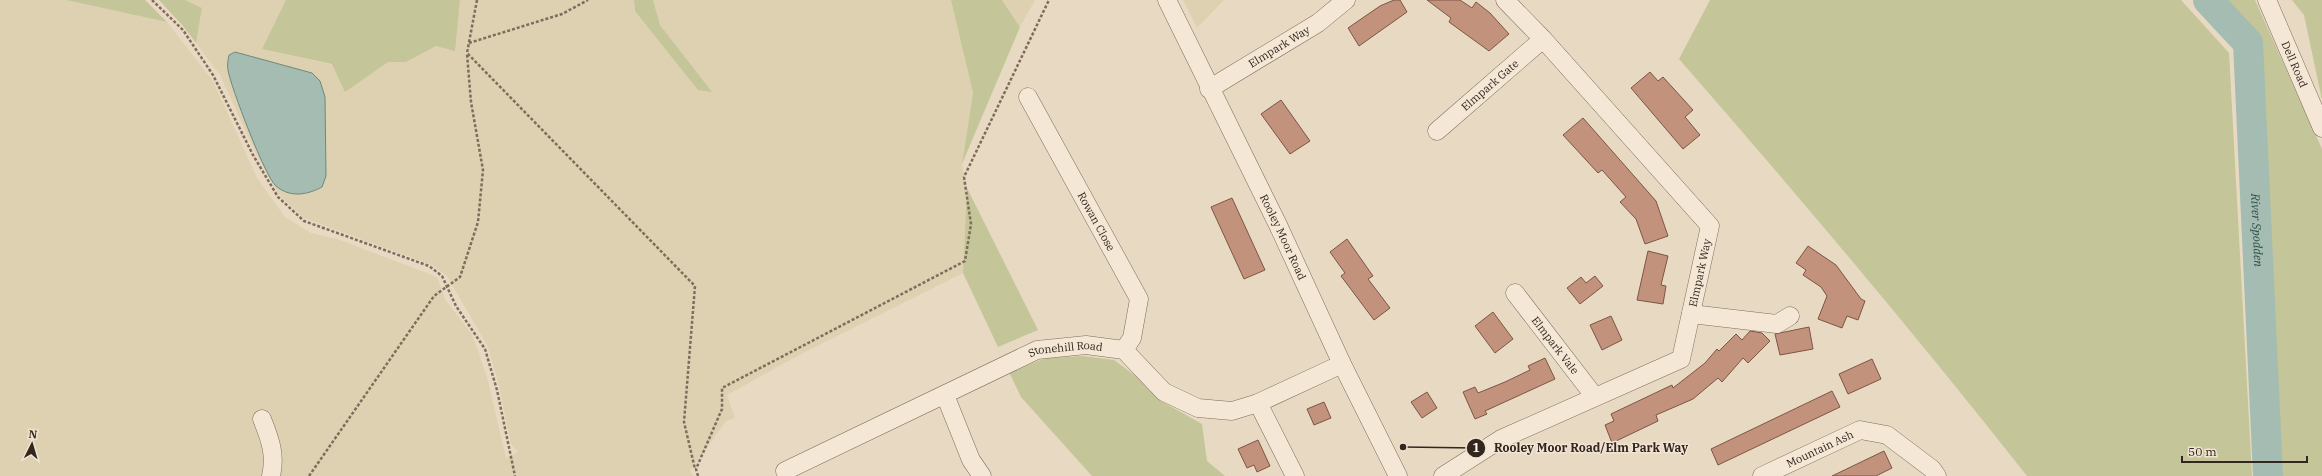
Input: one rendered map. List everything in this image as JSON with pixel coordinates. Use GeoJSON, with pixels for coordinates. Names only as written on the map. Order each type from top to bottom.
{"type":"FeatureCollection","features":[{"type":"Feature","properties":{"kind":"street","name":"Rooley Moor Road"},"geometry":{"type":"LineString","coordinates":[[1167,0],[1209,89],[1278,225],[1342,364],[1398,476]]}},
{"type":"Feature","properties":{"kind":"street","name":"Elmpark Way"},"geometry":{"type":"LineString","coordinates":[[1209,89],[1318,23],[1346,0]]}},
{"type":"Feature","properties":{"kind":"street","name":"Elmpark Way"},"geometry":{"type":"LineString","coordinates":[[1443,476],[1501,439],[1681,359],[1710,226],[1543,39],[1505,0]]}},
{"type":"Feature","properties":{"kind":"street","name":"Dell Road"},"geometry":{"type":"LineString","coordinates":[[2267,0],[2322,128]]}},
{"type":"Feature","properties":{"kind":"street","name":"Elmpark Gate"},"geometry":{"type":"LineString","coordinates":[[1437,131],[1543,39]]}},
{"type":"Feature","properties":{"kind":"street","name":"Rowan Close"},"geometry":{"type":"LineString","coordinates":[[1028,97],[1139,299],[1132,338],[1124,350]]}},
{"type":"Feature","properties":{"kind":"street","name":"Elmpark Vale"},"geometry":{"type":"LineString","coordinates":[[1515,292],[1595,397]]}},
{"type":"Feature","properties":{"kind":"street"},"geometry":{"type":"LineString","coordinates":[[1691,314],[1777,324],[1790,316]]}},
{"type":"Feature","properties":{"kind":"street","name":"Stonehill Road"},"geometry":{"type":"LineString","coordinates":[[785,471],[1037,350],[1086,345],[1124,350]]}},
{"type":"Feature","properties":{"kind":"street"},"geometry":{"type":"LineString","coordinates":[[1124,350],[1164,392],[1198,408],[1232,411],[1258,403],[1342,364]]}},
{"type":"Feature","properties":{"kind":"street"},"geometry":{"type":"LineString","coordinates":[[945,395],[971,460],[982,476]]}},
{"type":"Feature","properties":{"kind":"street"},"geometry":{"type":"LineString","coordinates":[[1258,403],[1296,476]]}},
{"type":"Feature","properties":{"kind":"street"},"geometry":{"type":"LineString","coordinates":[[262,420],[272,442],[274,465],[271,476]]}},
{"type":"Feature","properties":{"kind":"street","name":"Mountain Ash"},"geometry":{"type":"LineString","coordinates":[[1762,476],[1860,430],[1887,435],[1932,469],[1937,476]]}},
{"type":"Feature","properties":{"kind":"path"},"geometry":{"type":"LineString","coordinates":[[152,0],[183,30],[213,75],[254,155],[278,197],[304,221],[429,266],[442,276],[456,306],[485,350],[498,397],[515,476]]}},
{"type":"Feature","properties":{"kind":"path"},"geometry":{"type":"LineString","coordinates":[[309,476],[434,296],[460,277],[478,222],[484,170],[471,102],[467,53],[477,0]]}},
{"type":"Feature","properties":{"kind":"path"},"geometry":{"type":"LineString","coordinates":[[469,43],[562,14],[588,0]]}},
{"type":"Feature","properties":{"kind":"path"},"geometry":{"type":"LineString","coordinates":[[696,469],[722,409],[722,388],[965,261],[971,224],[964,178],[1048,0]]}},
{"type":"Feature","properties":{"kind":"path"},"geometry":{"type":"LineString","coordinates":[[467,53],[695,286],[684,422],[698,476]]}},
{"type":"Feature","properties":{"kind":"shaded area"},"geometry":{"type":"Polygon","coordinates":[[[0,0],[66,0],[167,22],[213,81],[257,178],[285,217],[311,233],[340,240],[437,277],[446,301],[471,333],[478,350],[488,381],[506,458],[518,452],[511,444],[497,378],[487,345],[447,276],[432,265],[304,218],[279,195],[258,158],[220,75],[196,43],[202,8],[185,0],[286,0],[262,49],[369,73],[388,62],[406,62],[436,46],[459,11],[460,0],[634,0],[635,11],[711,92],[660,25],[653,0],[951,0],[973,93],[962,164],[967,188],[963,273],[801,354],[727,395],[735,418],[726,421],[690,471],[693,476],[0,476],[0,0]],[[235,52],[229,55],[228,71],[257,149],[274,185],[311,73],[235,52]]]}},
{"type":"Feature","properties":{"kind":"shaded area"},"geometry":{"type":"Polygon","coordinates":[[[1002,0],[1035,0],[1020,27],[1002,0]]]}},
{"type":"Feature","properties":{"kind":"shaded area"},"geometry":{"type":"Polygon","coordinates":[[[1183,0],[1224,0],[1197,28],[1183,0]]]}},
{"type":"Feature","properties":{"kind":"shaded area"},"geometry":{"type":"Polygon","coordinates":[[[235,52],[312,73],[320,81],[325,97],[326,176],[322,187],[310,192],[293,194],[281,190],[271,180],[249,131],[230,79],[228,59],[229,55],[235,52]]]}},
{"type":"Feature","properties":{"kind":"green space"},"geometry":{"type":"Polygon","coordinates":[[[66,0],[145,0],[167,22],[66,0]]]}},
{"type":"Feature","properties":{"kind":"green space"},"geometry":{"type":"Polygon","coordinates":[[[159,0],[185,0],[202,8],[196,43],[183,26],[159,0]]]}},
{"type":"Feature","properties":{"kind":"green space"},"geometry":{"type":"Polygon","coordinates":[[[286,0],[460,0],[455,51],[436,46],[406,62],[388,62],[345,92],[332,64],[262,49],[286,0]]]}},
{"type":"Feature","properties":{"kind":"green space"},"geometry":{"type":"Polygon","coordinates":[[[634,0],[653,0],[660,25],[712,92],[698,90],[635,11],[634,0]]]}},
{"type":"Feature","properties":{"kind":"green space"},"geometry":{"type":"Polygon","coordinates":[[[951,0],[1002,0],[1020,27],[962,164],[973,93],[951,0]]]}},
{"type":"Feature","properties":{"kind":"green space"},"geometry":{"type":"Polygon","coordinates":[[[1710,0],[2181,0],[2229,53],[2252,476],[2027,476],[1856,265],[1679,59],[1710,0]]]}},
{"type":"Feature","properties":{"kind":"green space"},"geometry":{"type":"Polygon","coordinates":[[[2219,0],[2255,0],[2322,149],[2322,476],[2276,476],[2255,38],[2219,0]]]}},
{"type":"Feature","properties":{"kind":"green space"},"geometry":{"type":"Polygon","coordinates":[[[2292,0],[2322,0],[2322,100],[2304,15],[2292,0]]]}},
{"type":"Feature","properties":{"kind":"green space"},"geometry":{"type":"Polygon","coordinates":[[[967,188],[1038,330],[998,347],[963,273],[967,188]]]}},
{"type":"Feature","properties":{"kind":"green space"},"geometry":{"type":"Polygon","coordinates":[[[1083,356],[1114,360],[1137,377],[1161,401],[1202,424],[1207,461],[1225,476],[1092,476],[1021,397],[1009,372],[1046,358],[1083,356]]]}},
{"type":"Feature","properties":{"kind":"building"},"geometry":{"type":"Polygon","coordinates":[[[1394,0],[1400,0],[1407,12],[1359,46],[1348,28],[1380,6],[1394,0]]]}},
{"type":"Feature","properties":{"kind":"building"},"geometry":{"type":"Polygon","coordinates":[[[1427,0],[1460,0],[1472,8],[1476,2],[1490,13],[1509,34],[1489,51],[1449,22],[1451,18],[1427,0]]]}},
{"type":"Feature","properties":{"kind":"building"},"geometry":{"type":"Polygon","coordinates":[[[1650,72],[1658,81],[1663,77],[1693,110],[1685,117],[1700,135],[1683,149],[1631,88],[1650,72]]]}},
{"type":"Feature","properties":{"kind":"building"},"geometry":{"type":"Polygon","coordinates":[[[1281,100],[1310,141],[1290,154],[1261,114],[1281,100]]]}},
{"type":"Feature","properties":{"kind":"building"},"geometry":{"type":"Polygon","coordinates":[[[1583,118],[1656,201],[1668,236],[1645,244],[1636,219],[1620,202],[1626,197],[1602,170],[1598,173],[1563,135],[1583,118]]]}},
{"type":"Feature","properties":{"kind":"building"},"geometry":{"type":"Polygon","coordinates":[[[1232,198],[1265,270],[1244,279],[1211,207],[1232,198]]]}},
{"type":"Feature","properties":{"kind":"building"},"geometry":{"type":"Polygon","coordinates":[[[1347,239],[1373,276],[1368,279],[1390,308],[1374,320],[1341,276],[1345,273],[1330,252],[1347,239]]]}},
{"type":"Feature","properties":{"kind":"building"},"geometry":{"type":"Polygon","coordinates":[[[1808,246],[1836,265],[1861,299],[1865,301],[1858,320],[1847,316],[1842,328],[1818,319],[1827,296],[1821,287],[1803,275],[1806,270],[1796,263],[1808,246]]]}},
{"type":"Feature","properties":{"kind":"building"},"geometry":{"type":"Polygon","coordinates":[[[1648,251],[1668,256],[1661,285],[1666,286],[1663,304],[1637,300],[1648,251]]]}},
{"type":"Feature","properties":{"kind":"building"},"geometry":{"type":"Polygon","coordinates":[[[1595,276],[1603,286],[1580,304],[1567,288],[1581,277],[1586,283],[1595,276]]]}},
{"type":"Feature","properties":{"kind":"building"},"geometry":{"type":"Polygon","coordinates":[[[1493,312],[1513,339],[1495,353],[1475,326],[1493,312]]]}},
{"type":"Feature","properties":{"kind":"building"},"geometry":{"type":"Polygon","coordinates":[[[1611,316],[1622,340],[1602,350],[1590,325],[1611,316]]]}},
{"type":"Feature","properties":{"kind":"building"},"geometry":{"type":"Polygon","coordinates":[[[1809,327],[1813,349],[1780,355],[1775,334],[1809,327]]]}},
{"type":"Feature","properties":{"kind":"building"},"geometry":{"type":"Polygon","coordinates":[[[1750,331],[1762,333],[1770,341],[1748,363],[1743,358],[1722,382],[1718,378],[1693,399],[1656,415],[1658,421],[1612,443],[1605,425],[1614,421],[1611,414],[1672,385],[1673,388],[1705,363],[1717,349],[1719,351],[1736,334],[1742,340],[1750,331]]]}},
{"type":"Feature","properties":{"kind":"building"},"geometry":{"type":"Polygon","coordinates":[[[1545,358],[1555,379],[1485,411],[1487,414],[1475,419],[1463,392],[1475,387],[1478,393],[1505,382],[1530,370],[1528,366],[1545,358]]]}},
{"type":"Feature","properties":{"kind":"building"},"geometry":{"type":"Polygon","coordinates":[[[1872,359],[1881,379],[1848,394],[1839,374],[1872,359]]]}},
{"type":"Feature","properties":{"kind":"building"},"geometry":{"type":"Polygon","coordinates":[[[1832,391],[1840,407],[1718,465],[1711,449],[1832,391]]]}},
{"type":"Feature","properties":{"kind":"building"},"geometry":{"type":"Polygon","coordinates":[[[1427,392],[1437,408],[1422,418],[1411,402],[1427,392]]]}},
{"type":"Feature","properties":{"kind":"building"},"geometry":{"type":"Polygon","coordinates":[[[1324,402],[1331,418],[1314,425],[1307,409],[1324,402]]]}},
{"type":"Feature","properties":{"kind":"building"},"geometry":{"type":"Polygon","coordinates":[[[1258,440],[1270,466],[1257,472],[1254,465],[1247,468],[1238,449],[1258,440]]]}},
{"type":"Feature","properties":{"kind":"building"},"geometry":{"type":"Polygon","coordinates":[[[1884,451],[1892,468],[1876,476],[1832,476],[1884,451]]]}},
{"type":"Feature","properties":{"kind":"waterway","name":"River Spodden"},"geometry":{"type":"LineString","coordinates":[[2208,0],[2248,43],[2268,476]]}},
{"type":"Feature","properties":{"kind":"place","name":"Rooley Moor Road/Elm Park Way"},"geometry":{"type":"Point","coordinates":[1403,447]}}]}
